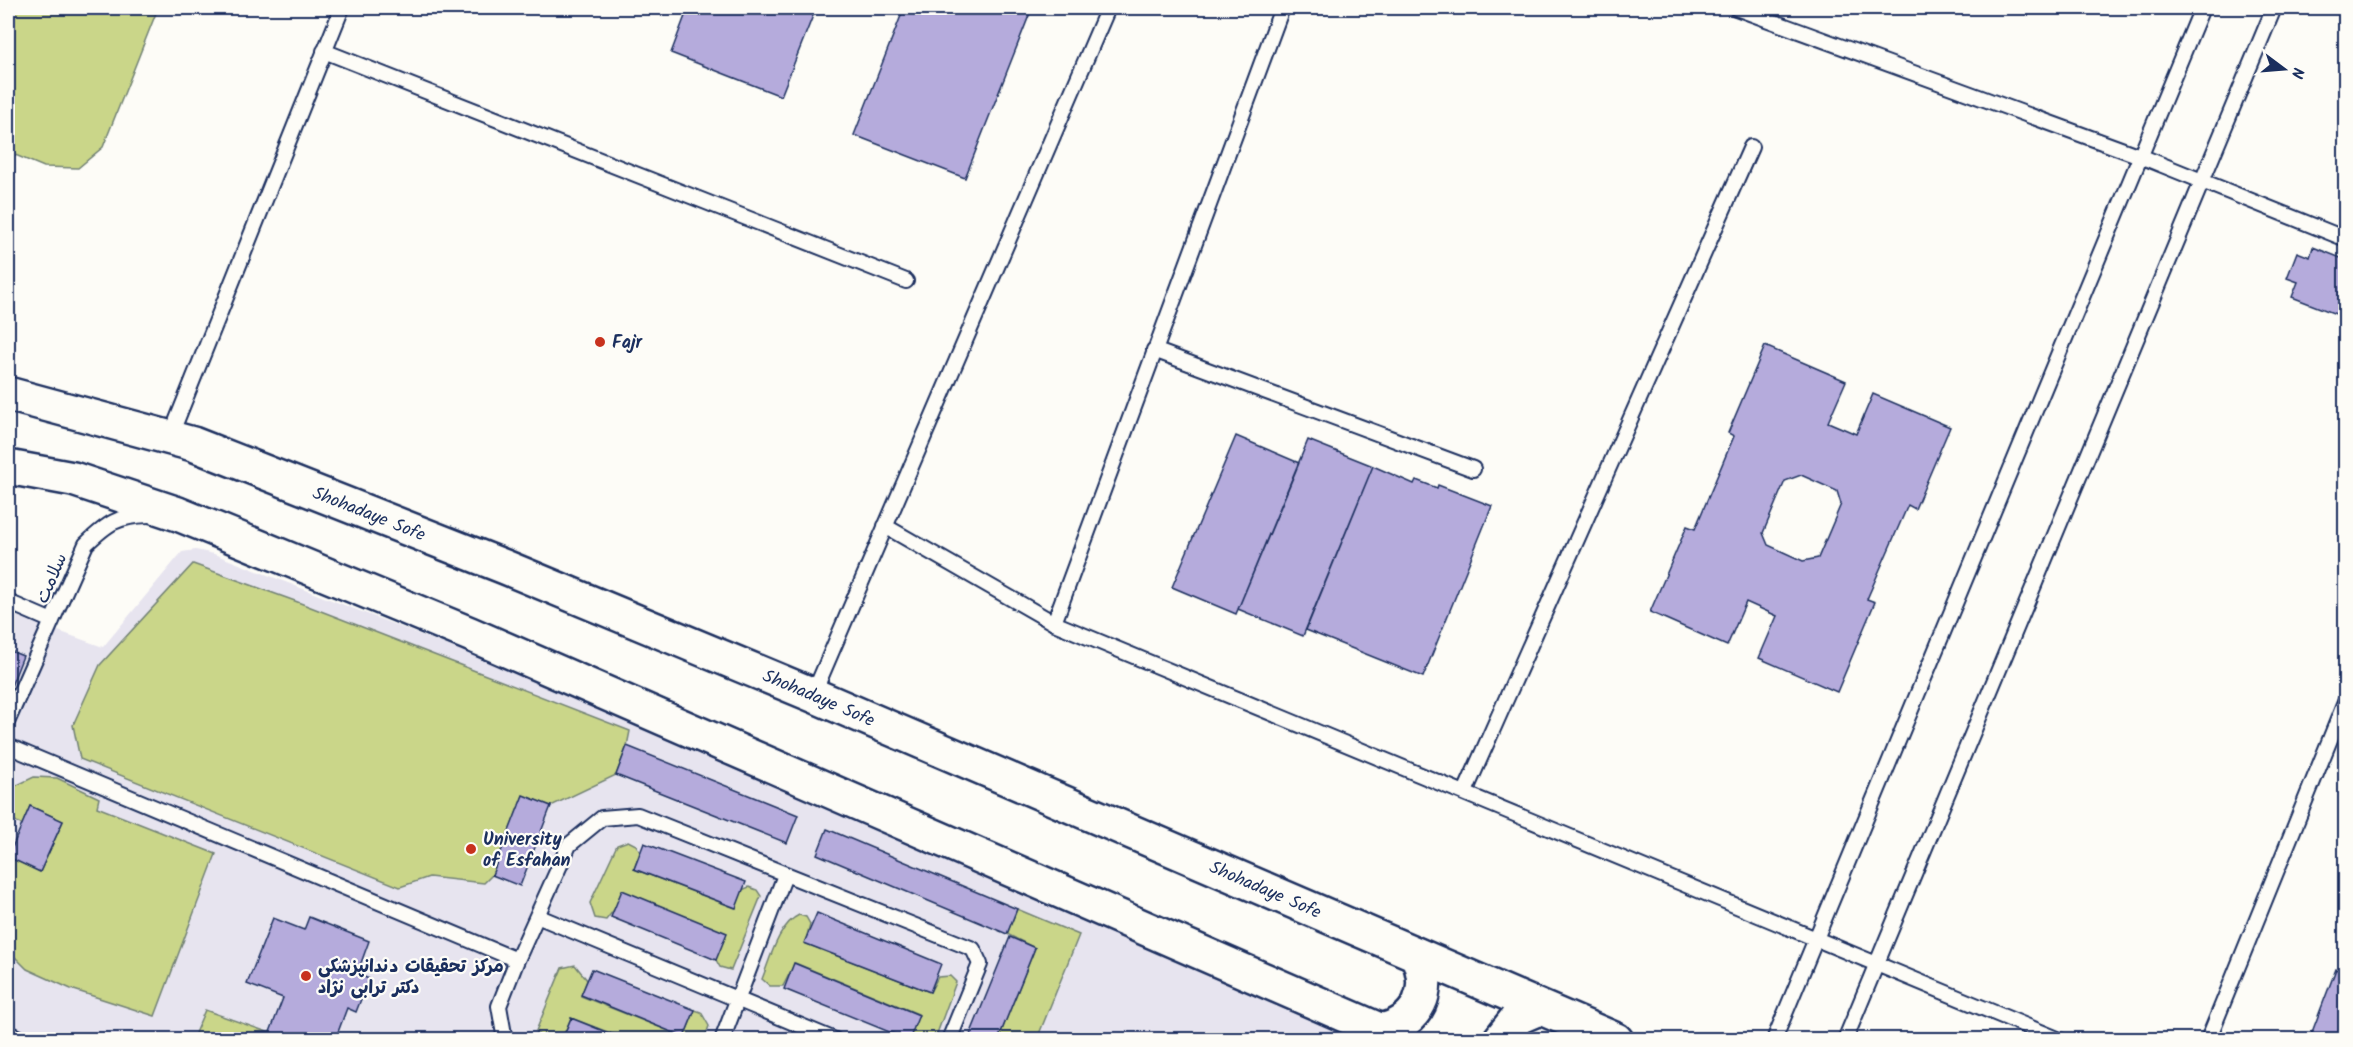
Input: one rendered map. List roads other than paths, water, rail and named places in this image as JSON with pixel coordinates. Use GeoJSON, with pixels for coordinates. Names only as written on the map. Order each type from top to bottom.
{"type":"FeatureCollection","features":[{"type":"Feature","properties":{"kind":"main road","name":"Shohadaye Sofe"},"geometry":{"type":"LineString","coordinates":[[8,394],[194,444],[505,567],[813,694],[1616,1040]]}},
{"type":"Feature","properties":{"kind":"main road"},"geometry":{"type":"LineString","coordinates":[[8,467],[73,479],[178,514],[470,634],[1391,1035],[1420,1004],[1425,979],[1417,955]]}},
{"type":"Feature","properties":{"kind":"main road"},"geometry":{"type":"LineString","coordinates":[[1500,1040],[1518,1017],[1539,1008]]}},
{"type":"Feature","properties":{"kind":"lane"},"geometry":{"type":"LineString","coordinates":[[170,437],[342,8]]}},
{"type":"Feature","properties":{"kind":"lane"},"geometry":{"type":"LineString","coordinates":[[813,694],[1108,8]]}},
{"type":"Feature","properties":{"kind":"lane"},"geometry":{"type":"LineString","coordinates":[[1054,623],[1282,8]]}},
{"type":"Feature","properties":{"kind":"lane"},"geometry":{"type":"LineString","coordinates":[[1736,8],[2140,156],[2346,239]]}},
{"type":"Feature","properties":{"kind":"lane"},"geometry":{"type":"LineString","coordinates":[[1774,1040],[2202,8]]}},
{"type":"Feature","properties":{"kind":"lane"},"geometry":{"type":"LineString","coordinates":[[1845,1040],[1875,962],[2274,8]]}},
{"type":"Feature","properties":{"kind":"lane"},"geometry":{"type":"LineString","coordinates":[[324,51],[906,281]]}},
{"type":"Feature","properties":{"kind":"lane"},"geometry":{"type":"LineString","coordinates":[[1464,792],[1751,147]]}},
{"type":"Feature","properties":{"kind":"lane"},"geometry":{"type":"LineString","coordinates":[[1154,350],[1473,469]]}},
{"type":"Feature","properties":{"kind":"lane","name":"سلامت"},"geometry":{"type":"LineString","coordinates":[[8,720],[86,544],[109,522],[129,515],[178,514]]}},
{"type":"Feature","properties":{"kind":"lane"},"geometry":{"type":"LineString","coordinates":[[885,526],[1054,623],[2060,1040]]}},
{"type":"Feature","properties":{"kind":"lane"},"geometry":{"type":"LineString","coordinates":[[8,602],[52,621]]}},
{"type":"Feature","properties":{"kind":"lane"},"geometry":{"type":"LineString","coordinates":[[2208,1040],[2346,700]]}},
{"type":"Feature","properties":{"kind":"lane"},"geometry":{"type":"LineString","coordinates":[[8,746],[517,960]]}},
{"type":"Feature","properties":{"kind":"lane"},"geometry":{"type":"LineString","coordinates":[[505,1040],[502,1034],[499,1006],[569,844],[602,818],[638,815],[973,949],[980,964],[949,1040]]}},
{"type":"Feature","properties":{"kind":"lane"},"geometry":{"type":"LineString","coordinates":[[722,1040],[785,875]]}},
{"type":"Feature","properties":{"kind":"lane"},"geometry":{"type":"LineString","coordinates":[[537,916],[836,1040]]}},
{"type":"Feature","properties":{"kind":"lane"},"geometry":{"type":"LineString","coordinates":[[8,1034],[23,1040]]}},
{"type":"Feature","properties":{"kind":"place","name":"Fajr"},"geometry":{"type":"Point","coordinates":[600,342]}},
{"type":"Feature","properties":{"kind":"place","name":"University of Esfahan"},"geometry":{"type":"Point","coordinates":[471,849]}},
{"type":"Feature","properties":{"kind":"place","name":"مرکز تحقیقات دندانپزشکی دکتر ترابی نژاد"},"geometry":{"type":"Point","coordinates":[306,976]}}]}
